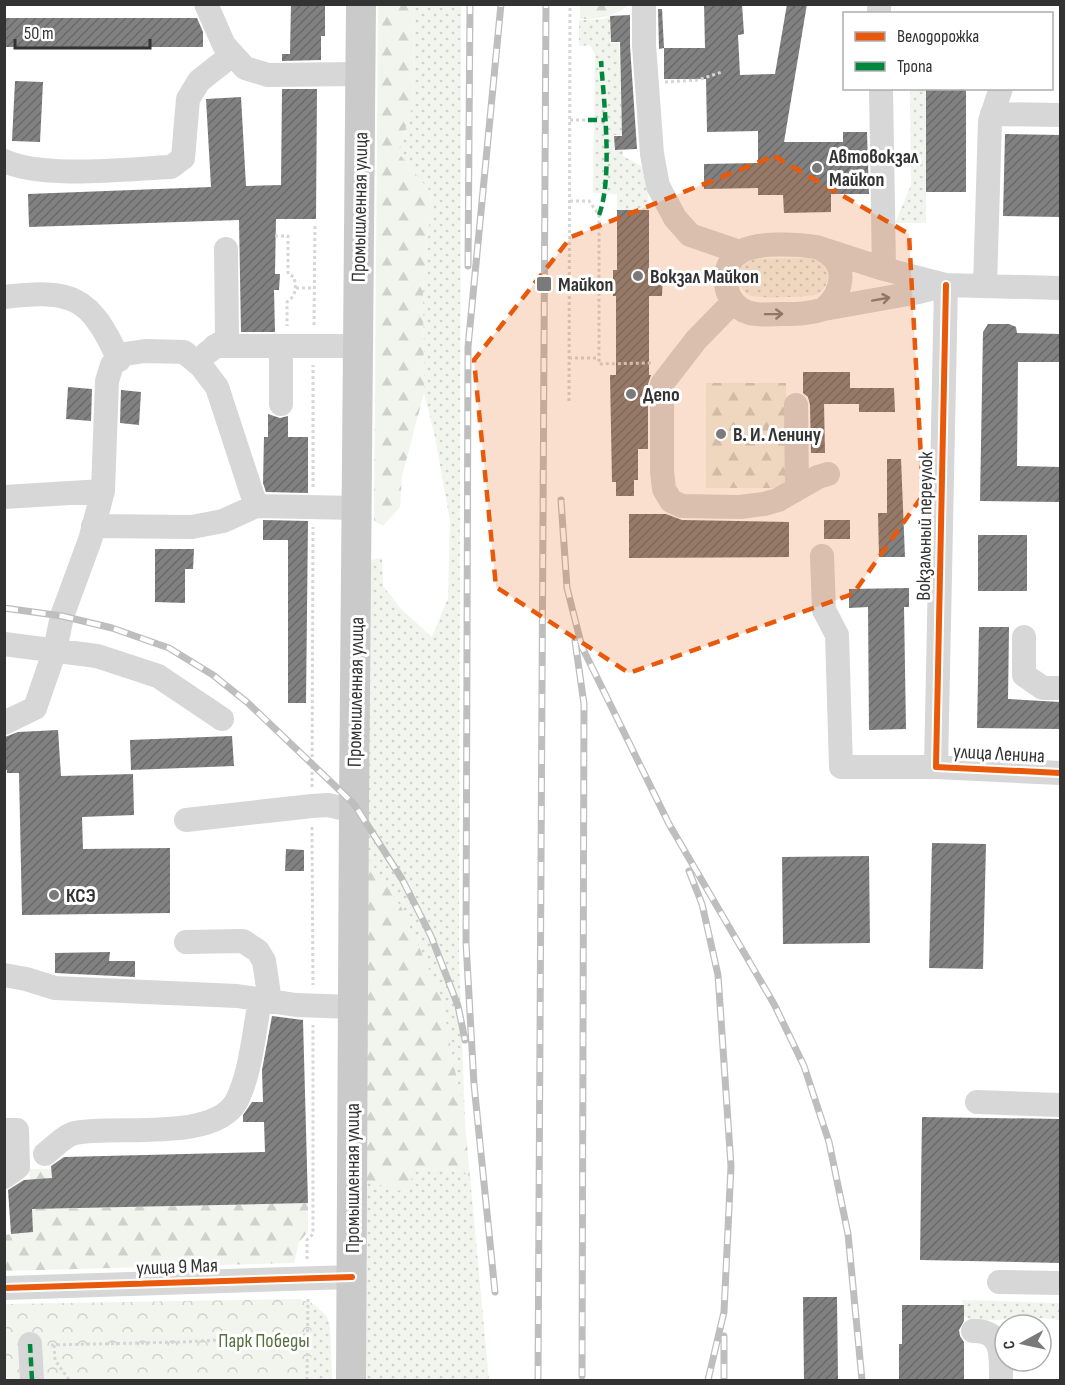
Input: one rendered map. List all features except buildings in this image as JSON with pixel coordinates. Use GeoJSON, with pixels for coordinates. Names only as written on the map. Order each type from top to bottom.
{"type":"FeatureCollection","features":[{"type":"Feature","properties":{"kind":"main road","name":"Промышленная улица"},"geometry":{"type":"LineString","coordinates":[[351,1380],[361,4]]}},
{"type":"Feature","properties":{"kind":"street"},"geometry":{"type":"LineString","coordinates":[[206,4],[224,45],[245,68],[268,75],[361,74]]}},
{"type":"Feature","properties":{"kind":"street"},"geometry":{"type":"LineString","coordinates":[[644,4],[652,154],[658,186],[675,218],[690,235],[740,252]]}},
{"type":"Feature","properties":{"kind":"street"},"geometry":{"type":"LineString","coordinates":[[4,160],[18,167],[60,171],[171,167],[183,158],[188,99],[199,81],[232,55]]}},
{"type":"Feature","properties":{"kind":"street"},"geometry":{"type":"LineString","coordinates":[[881,90],[884,269]]}},
{"type":"Feature","properties":{"kind":"street"},"geometry":{"type":"LineString","coordinates":[[986,286],[990,121],[1000,90]]}},
{"type":"Feature","properties":{"kind":"street"},"geometry":{"type":"LineString","coordinates":[[992,114],[1060,115]]}},
{"type":"Feature","properties":{"kind":"street"},"geometry":{"type":"LineString","coordinates":[[946,285],[813,313],[752,314],[742,310],[733,302],[725,282],[726,270],[732,260],[740,252],[750,247],[805,245],[946,285],[1060,288]]}},
{"type":"Feature","properties":{"kind":"street"},"geometry":{"type":"LineString","coordinates":[[195,361],[227,338],[226,249]]}},
{"type":"Feature","properties":{"kind":"street"},"geometry":{"type":"LineString","coordinates":[[821,249],[834,260],[841,280],[838,292],[824,309]]}},
{"type":"Feature","properties":{"kind":"street","name":"Вокзальный переулок"},"geometry":{"type":"LineString","coordinates":[[936,767],[946,285]]}},
{"type":"Feature","properties":{"kind":"street"},"geometry":{"type":"LineString","coordinates":[[4,297],[50,293],[72,298],[91,312],[106,333],[118,360]]}},
{"type":"Feature","properties":{"kind":"street"},"geometry":{"type":"LineString","coordinates":[[733,302],[696,340],[662,384],[664,489],[672,501],[682,507],[740,507],[778,500],[818,477],[828,474]]}},
{"type":"Feature","properties":{"kind":"street"},"geometry":{"type":"LineString","coordinates":[[215,346],[358,346]]}},
{"type":"Feature","properties":{"kind":"street"},"geometry":{"type":"LineString","coordinates":[[281,404],[284,346]]}},
{"type":"Feature","properties":{"kind":"street"},"geometry":{"type":"LineString","coordinates":[[4,723],[35,708],[55,650],[62,616],[93,526],[103,491],[107,381],[112,365],[125,354],[144,351],[184,352],[195,361],[217,387],[256,506]]}},
{"type":"Feature","properties":{"kind":"street"},"geometry":{"type":"LineString","coordinates":[[796,405],[797,489]]}},
{"type":"Feature","properties":{"kind":"street"},"geometry":{"type":"LineString","coordinates":[[4,497],[103,491]]}},
{"type":"Feature","properties":{"kind":"street"},"geometry":{"type":"LineString","coordinates":[[93,526],[192,527],[223,521],[256,506],[357,508]]}},
{"type":"Feature","properties":{"kind":"street","name":"улица Ленина"},"geometry":{"type":"LineString","coordinates":[[822,556],[824,610],[837,635],[841,768],[936,767],[1060,773]]}},
{"type":"Feature","properties":{"kind":"street"},"geometry":{"type":"LineString","coordinates":[[1024,637],[1024,675],[1044,688],[1060,688]]}},
{"type":"Feature","properties":{"kind":"street"},"geometry":{"type":"LineString","coordinates":[[4,644],[97,656],[158,676],[222,719]]}},
{"type":"Feature","properties":{"kind":"street"},"geometry":{"type":"LineString","coordinates":[[186,820],[312,806],[328,806],[354,811]]}},
{"type":"Feature","properties":{"kind":"street"},"geometry":{"type":"LineString","coordinates":[[45,1154],[72,1133],[178,1128],[213,1122],[235,1104],[244,1082],[266,1000],[264,961],[258,951],[243,941],[186,942]]}},
{"type":"Feature","properties":{"kind":"street"},"geometry":{"type":"LineString","coordinates":[[4,975],[55,988],[237,996],[313,1006],[353,1007]]}},
{"type":"Feature","properties":{"kind":"street"},"geometry":{"type":"LineString","coordinates":[[977,1102],[1060,1105]]}},
{"type":"Feature","properties":{"kind":"street"},"geometry":{"type":"LineString","coordinates":[[4,1130],[17,1130],[18,1167],[4,1177]]}},
{"type":"Feature","properties":{"kind":"street","name":"улица 9 Мая"},"geometry":{"type":"LineString","coordinates":[[4,1288],[351,1277]]}},
{"type":"Feature","properties":{"kind":"street"},"geometry":{"type":"LineString","coordinates":[[999,1282],[1060,1283]]}},
{"type":"Feature","properties":{"kind":"street"},"geometry":{"type":"LineString","coordinates":[[973,1330],[985,1330],[995,1338],[1001,1353],[1001,1380]]}},
{"type":"Feature","properties":{"kind":"street"},"geometry":{"type":"LineString","coordinates":[[30,1344],[32,1380]]}},
{"type":"Feature","properties":{"kind":"path"},"geometry":{"type":"LineString","coordinates":[[569,401],[570,4]]}},
{"type":"Feature","properties":{"kind":"path"},"geometry":{"type":"LineString","coordinates":[[647,84],[698,80],[722,72]]}},
{"type":"Feature","properties":{"kind":"path"},"geometry":{"type":"LineString","coordinates":[[570,120],[588,120]]}},
{"type":"Feature","properties":{"kind":"path"},"geometry":{"type":"LineString","coordinates":[[570,201],[589,201],[599,215],[598,364],[657,363]]}},
{"type":"Feature","properties":{"kind":"path"},"geometry":{"type":"LineString","coordinates":[[275,236],[288,236],[288,274],[294,277],[296,288],[293,298],[287,302],[284,346]]}},
{"type":"Feature","properties":{"kind":"path"},"geometry":{"type":"LineString","coordinates":[[569,280],[613,283]]}},
{"type":"Feature","properties":{"kind":"path"},"geometry":{"type":"LineString","coordinates":[[296,288],[314,288]]}},
{"type":"Feature","properties":{"kind":"path"},"geometry":{"type":"LineString","coordinates":[[569,358],[598,358]]}},
{"type":"Feature","properties":{"kind":"path"},"geometry":{"type":"LineString","coordinates":[[307,1380],[307,1240],[313,1234],[312,806]]}},
{"type":"Feature","properties":{"kind":"path"},"geometry":{"type":"LineString","coordinates":[[30,1344],[183,1342],[307,1335]]}},
{"type":"Feature","properties":{"kind":"path"},"geometry":{"type":"LineString","coordinates":[[54,1345],[55,1360],[69,1380]]}},
{"type":"Feature","properties":{"kind":"highlighted area"},"geometry":{"type":"Polygon","coordinates":[[[774,156],[909,234],[923,495],[853,594],[629,673],[496,587],[474,360],[571,237],[774,156]]]}},
{"type":"Feature","properties":{"kind":"green space"},"geometry":{"type":"Polygon","coordinates":[[[580,4],[629,5],[606,17],[580,19],[580,4]]]}},
{"type":"Feature","properties":{"kind":"green space"},"geometry":{"type":"Polygon","coordinates":[[[378,5],[413,5],[414,101],[398,152],[432,194],[423,292],[424,393],[402,476],[400,507],[383,526],[374,521],[378,5]]]}},
{"type":"Feature","properties":{"kind":"green space"},"geometry":{"type":"Polygon","coordinates":[[[413,5],[461,5],[459,961],[465,1122],[441,996],[366,855],[371,560],[382,558],[383,586],[402,610],[432,637],[448,598],[450,521],[435,437],[424,393],[423,292],[432,194],[398,152],[414,101],[413,5]]]}},
{"type":"Feature","properties":{"kind":"green space"},"geometry":{"type":"Polygon","coordinates":[[[610,16],[610,43],[619,43],[622,135],[614,135],[614,150],[623,150],[623,156],[647,169],[649,210],[617,210],[617,194],[593,193],[595,54],[590,45],[579,46],[579,20],[603,19],[610,16]]]}},
{"type":"Feature","properties":{"kind":"green space"},"geometry":{"type":"Polygon","coordinates":[[[910,90],[926,90],[926,223],[895,223],[911,185],[910,90]]]}},
{"type":"Feature","properties":{"kind":"green space"},"geometry":{"type":"Polygon","coordinates":[[[807,258],[820,263],[827,274],[826,285],[815,295],[762,297],[749,295],[742,289],[739,275],[741,269],[755,259],[807,258]]]}},
{"type":"Feature","properties":{"kind":"green space"},"geometry":{"type":"Polygon","coordinates":[[[706,383],[786,383],[786,488],[706,488],[706,383]]]}},
{"type":"Feature","properties":{"kind":"green space"},"geometry":{"type":"Polygon","coordinates":[[[366,855],[401,907],[441,996],[465,1122],[470,1177],[463,1171],[414,1168],[408,1193],[365,1181],[366,855]]]}},
{"type":"Feature","properties":{"kind":"green space"},"geometry":{"type":"Polygon","coordinates":[[[414,1168],[463,1171],[470,1177],[489,1380],[365,1380],[365,1181],[414,1168]]]}},
{"type":"Feature","properties":{"kind":"green space"},"geometry":{"type":"Polygon","coordinates":[[[29,1169],[51,1169],[53,1209],[308,1203],[308,1232],[299,1242],[294,1263],[5,1271],[4,1235],[33,1232],[29,1169]]]}},
{"type":"Feature","properties":{"kind":"green space","name":"Парк Победы"},"geometry":{"type":"Polygon","coordinates":[[[299,1299],[312,1303],[311,1380],[5,1380],[4,1304],[299,1299]]]}},
{"type":"Feature","properties":{"kind":"green space"},"geometry":{"type":"Polygon","coordinates":[[[962,1300],[1060,1303],[1060,1320],[1053,1319],[1053,1313],[993,1313],[993,1320],[973,1321],[964,1316],[962,1300]]]}},
{"type":"Feature","properties":{"kind":"green space"},"geometry":{"type":"Polygon","coordinates":[[[312,1303],[326,1315],[330,1325],[332,1380],[311,1380],[312,1303]]]}},
{"type":"Feature","properties":{"kind":"railway"},"geometry":{"type":"LineString","coordinates":[[468,266],[470,4]]}},
{"type":"Feature","properties":{"kind":"railway"},"geometry":{"type":"LineString","coordinates":[[495,1292],[474,1084],[466,943],[468,347],[501,4]]}},
{"type":"Feature","properties":{"kind":"railway"},"geometry":{"type":"LineString","coordinates":[[538,1380],[546,4]]}},
{"type":"Feature","properties":{"kind":"railway"},"geometry":{"type":"LineString","coordinates":[[561,500],[567,588],[582,647],[669,824],[774,1004],[804,1066],[829,1142],[848,1234],[862,1380]]}},
{"type":"Feature","properties":{"kind":"railway"},"geometry":{"type":"LineString","coordinates":[[4,608],[62,616],[112,628],[169,648],[213,675],[248,703],[354,804],[402,879],[431,936],[458,1006],[465,1040]]}},
{"type":"Feature","properties":{"kind":"railway"},"geometry":{"type":"LineString","coordinates":[[575,641],[584,704],[582,1376]]}},
{"type":"Feature","properties":{"kind":"railway"},"geometry":{"type":"LineString","coordinates":[[689,871],[702,904],[718,975],[731,1166],[724,1312],[708,1380]]}},
{"type":"Feature","properties":{"kind":"railway"},"geometry":{"type":"LineString","coordinates":[[724,1336],[724,1380]]}},
{"type":"Feature","properties":{"kind":"marked path"},"geometry":{"type":"LineString","coordinates":[[599,215],[606,181],[607,161],[601,61]]}},
{"type":"Feature","properties":{"kind":"marked path"},"geometry":{"type":"LineString","coordinates":[[588,120],[605,120]]}},
{"type":"Feature","properties":{"kind":"marked path"},"geometry":{"type":"LineString","coordinates":[[30,1344],[32,1380]]}},
{"type":"Feature","properties":{"kind":"cycle path"},"geometry":{"type":"LineString","coordinates":[[946,285],[936,767],[1060,773]]}},
{"type":"Feature","properties":{"kind":"cycle path"},"geometry":{"type":"LineString","coordinates":[[4,1288],[352,1277]]}},
{"type":"Feature","properties":{"kind":"place","name":"Автовокзал Майкоп"},"geometry":{"type":"Point","coordinates":[817,168]}},
{"type":"Feature","properties":{"kind":"place","name":"Вокзал Майкоп"},"geometry":{"type":"Point","coordinates":[638,276]}},
{"type":"Feature","properties":{"kind":"place","name":"Майкоп"},"geometry":{"type":"Point","coordinates":[544,284]}},
{"type":"Feature","properties":{"kind":"place","name":"Депо"},"geometry":{"type":"Point","coordinates":[631,394]}},
{"type":"Feature","properties":{"kind":"place","name":"В. И. Ленину"},"geometry":{"type":"Point","coordinates":[721,434]}},
{"type":"Feature","properties":{"kind":"place","name":"КСЭ"},"geometry":{"type":"Point","coordinates":[54,895]}}]}
